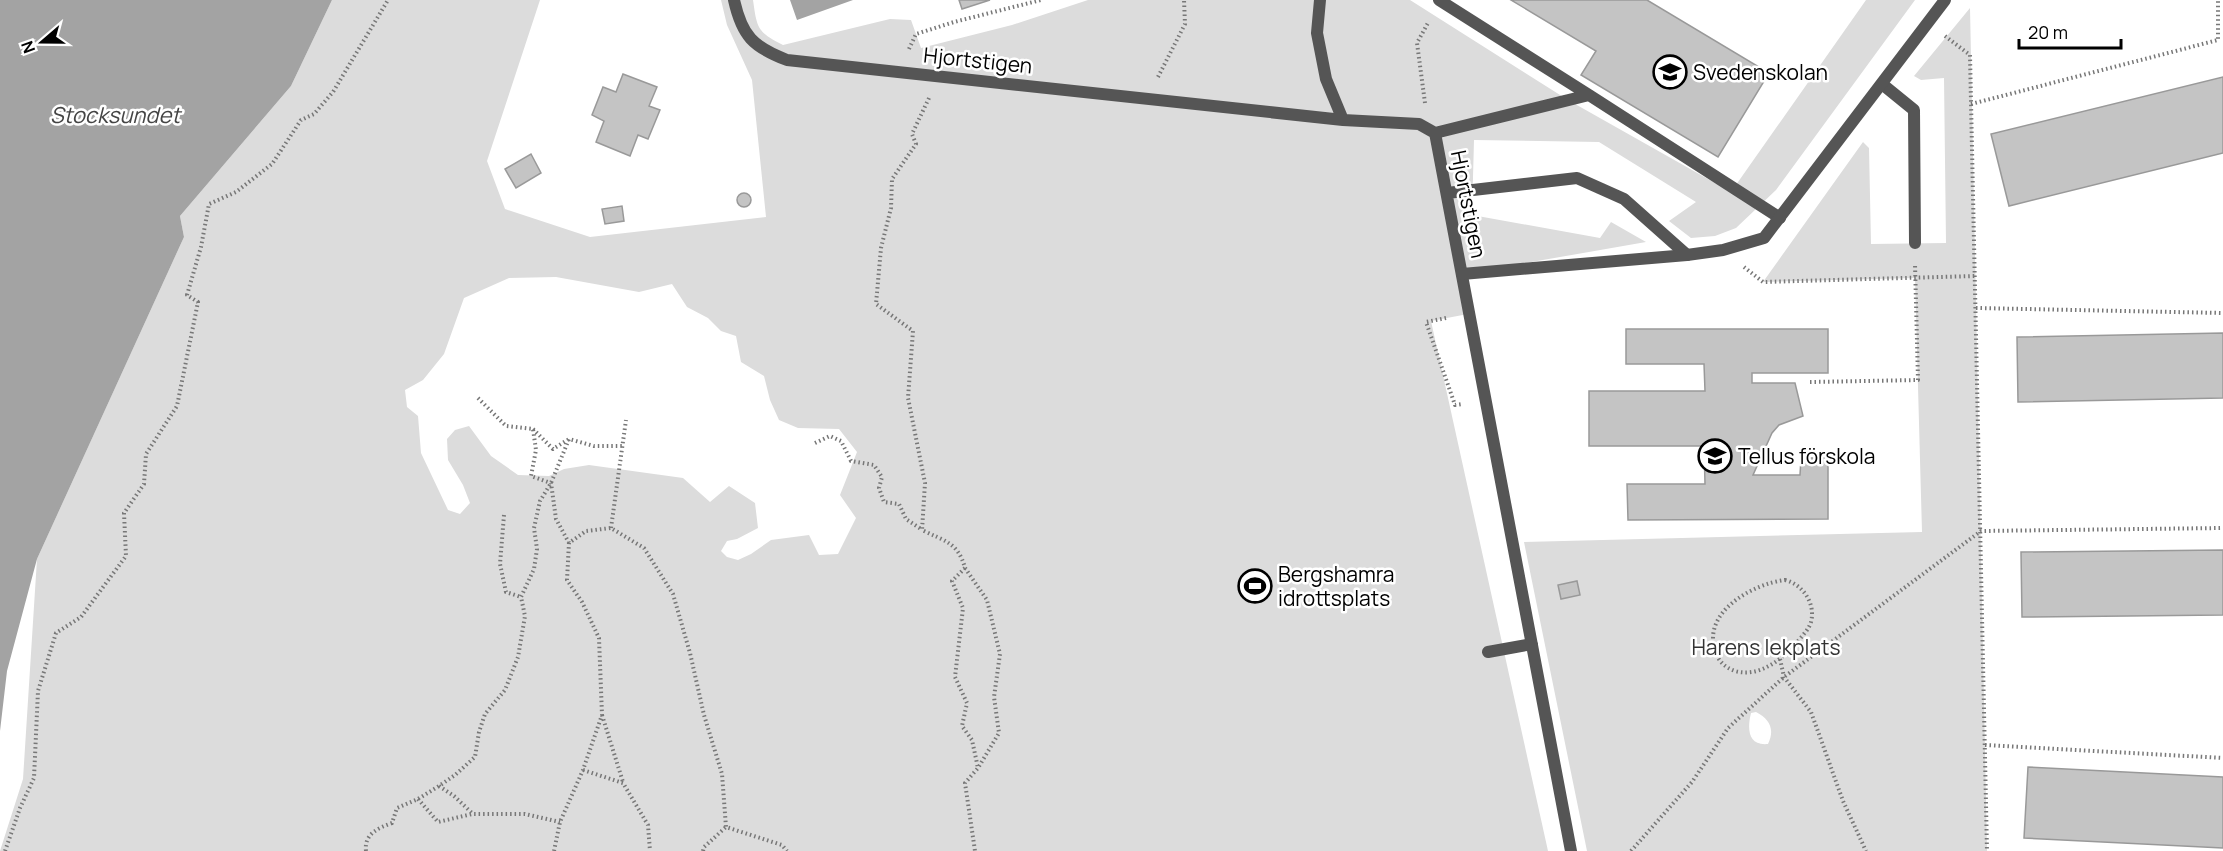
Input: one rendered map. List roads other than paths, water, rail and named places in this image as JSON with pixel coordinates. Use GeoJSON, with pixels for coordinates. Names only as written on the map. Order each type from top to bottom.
{"type":"FeatureCollection","features":[{"type":"Feature","properties":{"kind":"street","name":"Hjortstigen"},"geometry":{"type":"LineString","coordinates":[[734,0],[747,34],[754,44],[787,60],[1343,120],[1419,124],[1435,133],[1462,274],[1687,255],[1723,250],[1764,238],[1945,0]]}},
{"type":"Feature","properties":{"kind":"street"},"geometry":{"type":"LineString","coordinates":[[1320,0],[1317,33],[1326,79],[1343,120]]}},
{"type":"Feature","properties":{"kind":"street"},"geometry":{"type":"LineString","coordinates":[[1440,1],[1780,218]]}},
{"type":"Feature","properties":{"kind":"street"},"geometry":{"type":"LineString","coordinates":[[1882,84],[1914,110],[1915,243]]}},
{"type":"Feature","properties":{"kind":"street"},"geometry":{"type":"LineString","coordinates":[[1435,133],[1589,95]]}},
{"type":"Feature","properties":{"kind":"street"},"geometry":{"type":"LineString","coordinates":[[1447,193],[1577,178],[1624,198],[1687,255]]}},
{"type":"Feature","properties":{"kind":"street"},"geometry":{"type":"LineString","coordinates":[[1462,274],[1571,851]]}},
{"type":"Feature","properties":{"kind":"street"},"geometry":{"type":"LineString","coordinates":[[1488,651],[1532,644]]}},
{"type":"Feature","properties":{"kind":"water","name":"Stocksundet"},"geometry":{"type":"Polygon","coordinates":[[[0,0],[332,0],[291,86],[180,216],[184,237],[37,559],[7,671],[0,731],[0,0]]]}},
{"type":"Feature","properties":{"kind":"water"},"geometry":{"type":"Polygon","coordinates":[[[790,0],[853,0],[797,20],[790,0]]]}},
{"type":"Feature","properties":{"kind":"place","name":"Svedenskolan"},"geometry":{"type":"Point","coordinates":[1670,72]}},
{"type":"Feature","properties":{"kind":"place","name":"Tellus förskola"},"geometry":{"type":"Point","coordinates":[1715,456]}},
{"type":"Feature","properties":{"kind":"place","name":"Bergshamra idrottsplats"},"geometry":{"type":"Point","coordinates":[1255,586]}},
{"type":"Feature","properties":{"kind":"park label","name":"Harens lekplats"},"geometry":{"type":"Point","coordinates":[1766,647]}}]}
